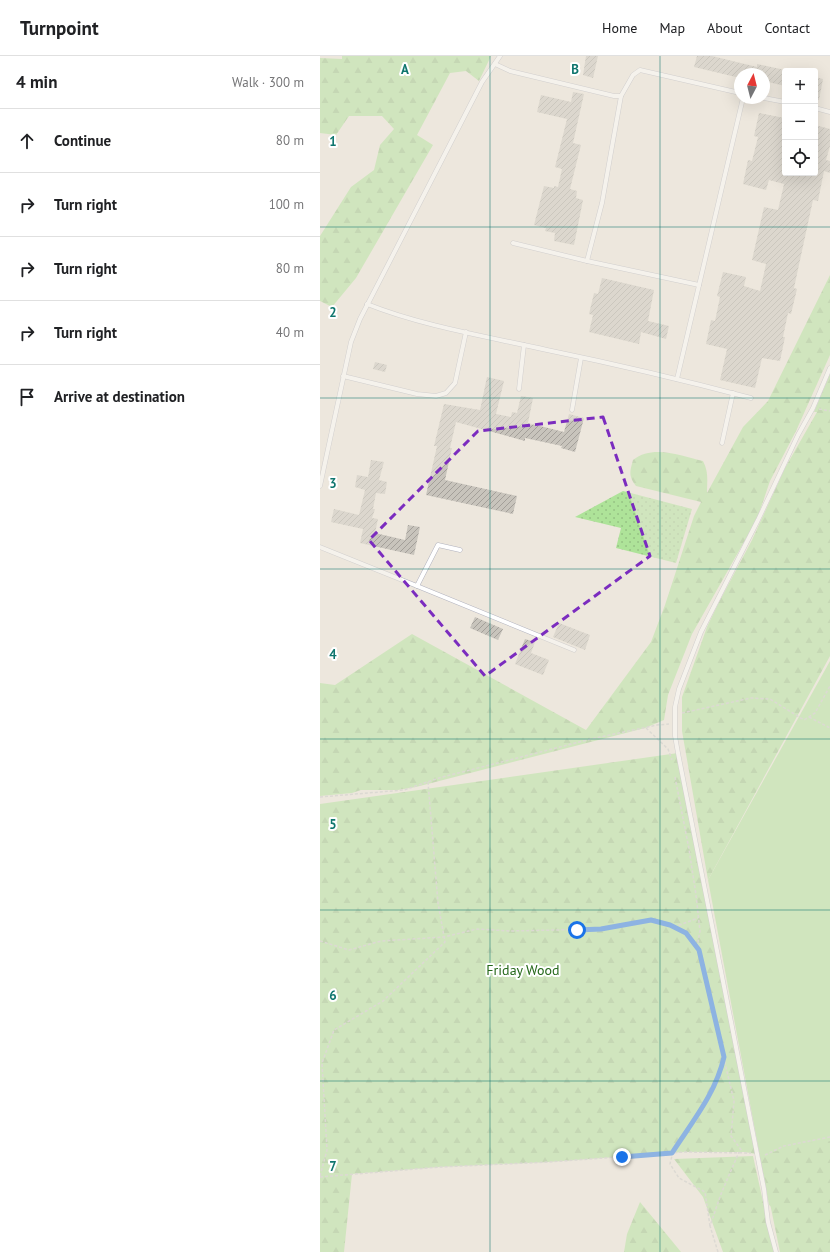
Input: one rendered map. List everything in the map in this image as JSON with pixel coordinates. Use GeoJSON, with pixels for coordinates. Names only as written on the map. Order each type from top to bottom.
{"type":"FeatureCollection","features":[{"type":"Feature","properties":{"kind":"lane"},"geometry":{"type":"LineString","coordinates":[[320,486],[351,342],[367,304],[482,82],[496,64],[500,56]]}},
{"type":"Feature","properties":{"kind":"lane"},"geometry":{"type":"LineString","coordinates":[[496,64],[510,71],[621,96]]}},
{"type":"Feature","properties":{"kind":"lane"},"geometry":{"type":"LineString","coordinates":[[587,261],[602,203],[621,96],[633,75],[640,70],[734,92]]}},
{"type":"Feature","properties":{"kind":"lane"},"geometry":{"type":"LineString","coordinates":[[770,99],[782,101]]}},
{"type":"Feature","properties":{"kind":"lane"},"geometry":{"type":"LineString","coordinates":[[677,379],[742,104]]}},
{"type":"Feature","properties":{"kind":"lane"},"geometry":{"type":"LineString","coordinates":[[818,109],[830,112]]}},
{"type":"Feature","properties":{"kind":"lane"},"geometry":{"type":"LineString","coordinates":[[513,243],[699,286]]}},
{"type":"Feature","properties":{"kind":"lane"},"geometry":{"type":"LineString","coordinates":[[367,304],[383,311],[466,332],[677,379],[751,398]]}},
{"type":"Feature","properties":{"kind":"lane"},"geometry":{"type":"LineString","coordinates":[[343,376],[417,394],[436,396],[446,394],[455,383],[466,332]]}},
{"type":"Feature","properties":{"kind":"lane"},"geometry":{"type":"LineString","coordinates":[[519,389],[524,345]]}},
{"type":"Feature","properties":{"kind":"lane"},"geometry":{"type":"LineString","coordinates":[[572,410],[581,358]]}},
{"type":"Feature","properties":{"kind":"lane"},"geometry":{"type":"LineString","coordinates":[[776,1252],[768,1222],[680,764],[675,724],[675,707],[679,689],[701,632],[758,520],[798,435],[813,408],[830,368]]}},
{"type":"Feature","properties":{"kind":"lane"},"geometry":{"type":"LineString","coordinates":[[722,443],[733,393]]}},
{"type":"Feature","properties":{"kind":"lane"},"geometry":{"type":"LineString","coordinates":[[417,586],[438,545],[460,550]]}},
{"type":"Feature","properties":{"kind":"lane"},"geometry":{"type":"LineString","coordinates":[[320,547],[574,650]]}},
{"type":"Feature","properties":{"kind":"path"},"geometry":{"type":"LineString","coordinates":[[813,408],[830,411]]}},
{"type":"Feature","properties":{"kind":"path"},"geometry":{"type":"LineString","coordinates":[[680,713],[751,698],[770,699],[804,720],[815,713],[830,686]]}},
{"type":"Feature","properties":{"kind":"path"},"geometry":{"type":"LineString","coordinates":[[809,717],[830,728]]}},
{"type":"Feature","properties":{"kind":"path"},"geometry":{"type":"LineString","coordinates":[[320,798],[404,790],[428,782],[585,741],[646,728],[675,724]]}},
{"type":"Feature","properties":{"kind":"path"},"geometry":{"type":"LineString","coordinates":[[646,728],[668,749],[673,766],[680,764]]}},
{"type":"Feature","properties":{"kind":"path"},"geometry":{"type":"LineString","coordinates":[[674,772],[689,849],[700,931],[698,941],[699,950],[734,1101],[731,1136],[743,1152]]}},
{"type":"Feature","properties":{"kind":"path"},"geometry":{"type":"LineString","coordinates":[[428,782],[438,903],[445,942],[383,1001],[334,1030],[322,1063],[327,1150],[320,1177],[440,1166],[549,1162],[672,1153],[743,1152],[765,1155],[784,1146],[830,1137]]}},
{"type":"Feature","properties":{"kind":"path"},"geometry":{"type":"LineString","coordinates":[[674,927],[698,918]]}},
{"type":"Feature","properties":{"kind":"path"},"geometry":{"type":"LineString","coordinates":[[320,941],[349,950],[381,941],[444,937],[477,929],[510,931],[601,929],[651,920],[674,927],[686,933],[699,950]]}},
{"type":"Feature","properties":{"kind":"path"},"geometry":{"type":"LineString","coordinates":[[718,1252],[710,1226],[705,1192],[679,1178],[670,1164],[672,1153],[706,1103],[720,1074],[724,1057]]}},
{"type":"Feature","properties":{"kind":"path"},"geometry":{"type":"LineString","coordinates":[[710,1226],[721,1194],[739,1152]]}},
{"type":"Feature","properties":{"kind":"highlighted area"},"geometry":{"type":"Polygon","coordinates":[[[603,417],[650,556],[485,676],[369,540],[478,431],[603,417]]]}},
{"type":"Feature","properties":{"kind":"green space"},"geometry":{"type":"Polygon","coordinates":[[[342,56],[491,56],[479,81],[466,71],[450,73],[417,135],[433,145],[356,278],[332,307],[320,301],[320,236],[351,187],[374,170],[380,145],[394,129],[382,116],[349,116],[336,135],[320,133],[320,58],[342,59],[342,56]]]}},
{"type":"Feature","properties":{"kind":"green space"},"geometry":{"type":"Polygon","coordinates":[[[830,275],[830,355],[796,431],[770,481],[757,519],[692,634],[668,695],[664,720],[645,728],[416,787],[398,790],[361,790],[352,793],[320,796],[320,683],[335,685],[412,634],[586,730],[651,642],[665,605],[694,516],[701,502],[636,486],[630,473],[633,460],[641,455],[658,452],[676,454],[703,461],[707,473],[707,493],[743,427],[768,401],[830,275]]]}},
{"type":"Feature","properties":{"kind":"green space"},"geometry":{"type":"Polygon","coordinates":[[[830,374],[830,656],[708,880],[682,731],[682,697],[707,627],[752,540],[785,468],[817,412],[814,412],[830,374]]]}},
{"type":"Feature","properties":{"kind":"green space"},"geometry":{"type":"Polygon","coordinates":[[[623,491],[692,509],[676,563],[616,548],[621,528],[575,517],[623,491]]]}},
{"type":"Feature","properties":{"kind":"green space"},"geometry":{"type":"Polygon","coordinates":[[[830,661],[830,1252],[769,1205],[708,880],[830,661]]]}},
{"type":"Feature","properties":{"kind":"green space","name":"Friday Wood"},"geometry":{"type":"Polygon","coordinates":[[[678,753],[756,1154],[744,1152],[684,1152],[352,1174],[344,1252],[320,1252],[320,804],[678,753]]]}},
{"type":"Feature","properties":{"kind":"green space"},"geometry":{"type":"Polygon","coordinates":[[[830,1141],[830,1252],[780,1252],[760,1155],[809,1143],[830,1141]]]}},
{"type":"Feature","properties":{"kind":"green space"},"geometry":{"type":"Polygon","coordinates":[[[753,1156],[774,1252],[723,1252],[703,1197],[674,1159],[753,1156]]]}},
{"type":"Feature","properties":{"kind":"green space"},"geometry":{"type":"Polygon","coordinates":[[[640,1202],[681,1252],[624,1252],[627,1234],[640,1202]]]}},
{"type":"Feature","properties":{"kind":"building"},"geometry":{"type":"Polygon","coordinates":[[[586,56],[598,56],[593,78],[583,75],[586,56]]]}},
{"type":"Feature","properties":{"kind":"building"},"geometry":{"type":"Polygon","coordinates":[[[697,56],[712,56],[757,67],[757,64],[782,69],[782,85],[770,82],[770,68],[734,68],[734,77],[694,67],[697,56]]]}},
{"type":"Feature","properties":{"kind":"building"},"geometry":{"type":"Polygon","coordinates":[[[818,78],[823,79],[818,100],[818,78]]]}},
{"type":"Feature","properties":{"kind":"building"},"geometry":{"type":"Polygon","coordinates":[[[573,92],[584,94],[573,143],[581,145],[570,189],[577,191],[576,198],[583,200],[574,245],[554,241],[555,233],[545,231],[546,228],[534,225],[544,186],[554,188],[554,186],[558,187],[562,169],[555,167],[567,119],[537,112],[541,95],[571,102],[573,92]]]}},
{"type":"Feature","properties":{"kind":"building"},"geometry":{"type":"Polygon","coordinates":[[[759,113],[782,118],[782,176],[818,176],[818,126],[830,129],[830,146],[826,160],[830,161],[830,173],[824,171],[818,201],[813,200],[794,288],[797,289],[791,314],[788,313],[780,361],[762,358],[755,388],[720,380],[727,349],[706,344],[711,320],[715,321],[720,297],[717,296],[723,272],[746,277],[744,286],[760,291],[766,264],[752,260],[764,207],[778,210],[784,184],[769,180],[766,190],[743,184],[748,160],[752,161],[758,137],[754,136],[759,113]]]}},
{"type":"Feature","properties":{"kind":"building"},"geometry":{"type":"Polygon","coordinates":[[[602,278],[654,290],[648,321],[669,326],[666,339],[641,332],[639,344],[589,332],[593,315],[589,314],[594,293],[598,294],[602,278]]]}},
{"type":"Feature","properties":{"kind":"building"},"geometry":{"type":"Polygon","coordinates":[[[375,362],[387,365],[385,372],[373,369],[375,362]]]}},
{"type":"Feature","properties":{"kind":"building"},"geometry":{"type":"Polygon","coordinates":[[[487,377],[504,381],[496,414],[511,417],[512,412],[517,413],[521,396],[533,398],[528,423],[564,432],[569,414],[584,418],[575,452],[561,448],[562,446],[525,438],[525,441],[456,422],[445,480],[517,496],[513,514],[426,495],[437,446],[434,446],[444,404],[480,410],[487,377]]]}},
{"type":"Feature","properties":{"kind":"building"},"geometry":{"type":"Polygon","coordinates":[[[371,460],[384,462],[379,480],[387,482],[385,494],[376,493],[373,509],[375,509],[372,518],[378,519],[375,533],[405,540],[408,525],[420,527],[414,555],[360,543],[363,529],[331,522],[334,509],[359,515],[365,490],[355,487],[357,475],[368,477],[371,460]]]}},
{"type":"Feature","properties":{"kind":"building"},"geometry":{"type":"Polygon","coordinates":[[[475,617],[503,629],[498,640],[470,628],[475,617]]]}},
{"type":"Feature","properties":{"kind":"building"},"geometry":{"type":"Polygon","coordinates":[[[559,623],[590,635],[585,650],[553,637],[559,623]]]}},
{"type":"Feature","properties":{"kind":"building"},"geometry":{"type":"Polygon","coordinates":[[[525,639],[535,642],[531,653],[549,660],[543,675],[515,664],[525,639]]]}},
{"type":"Feature","properties":{"kind":"route"},"geometry":{"type":"LineString","coordinates":[[577,930],[601,929],[651,920],[670,925],[686,933],[699,950],[724,1057],[720,1074],[706,1103],[672,1153],[622,1157]]}}]}
